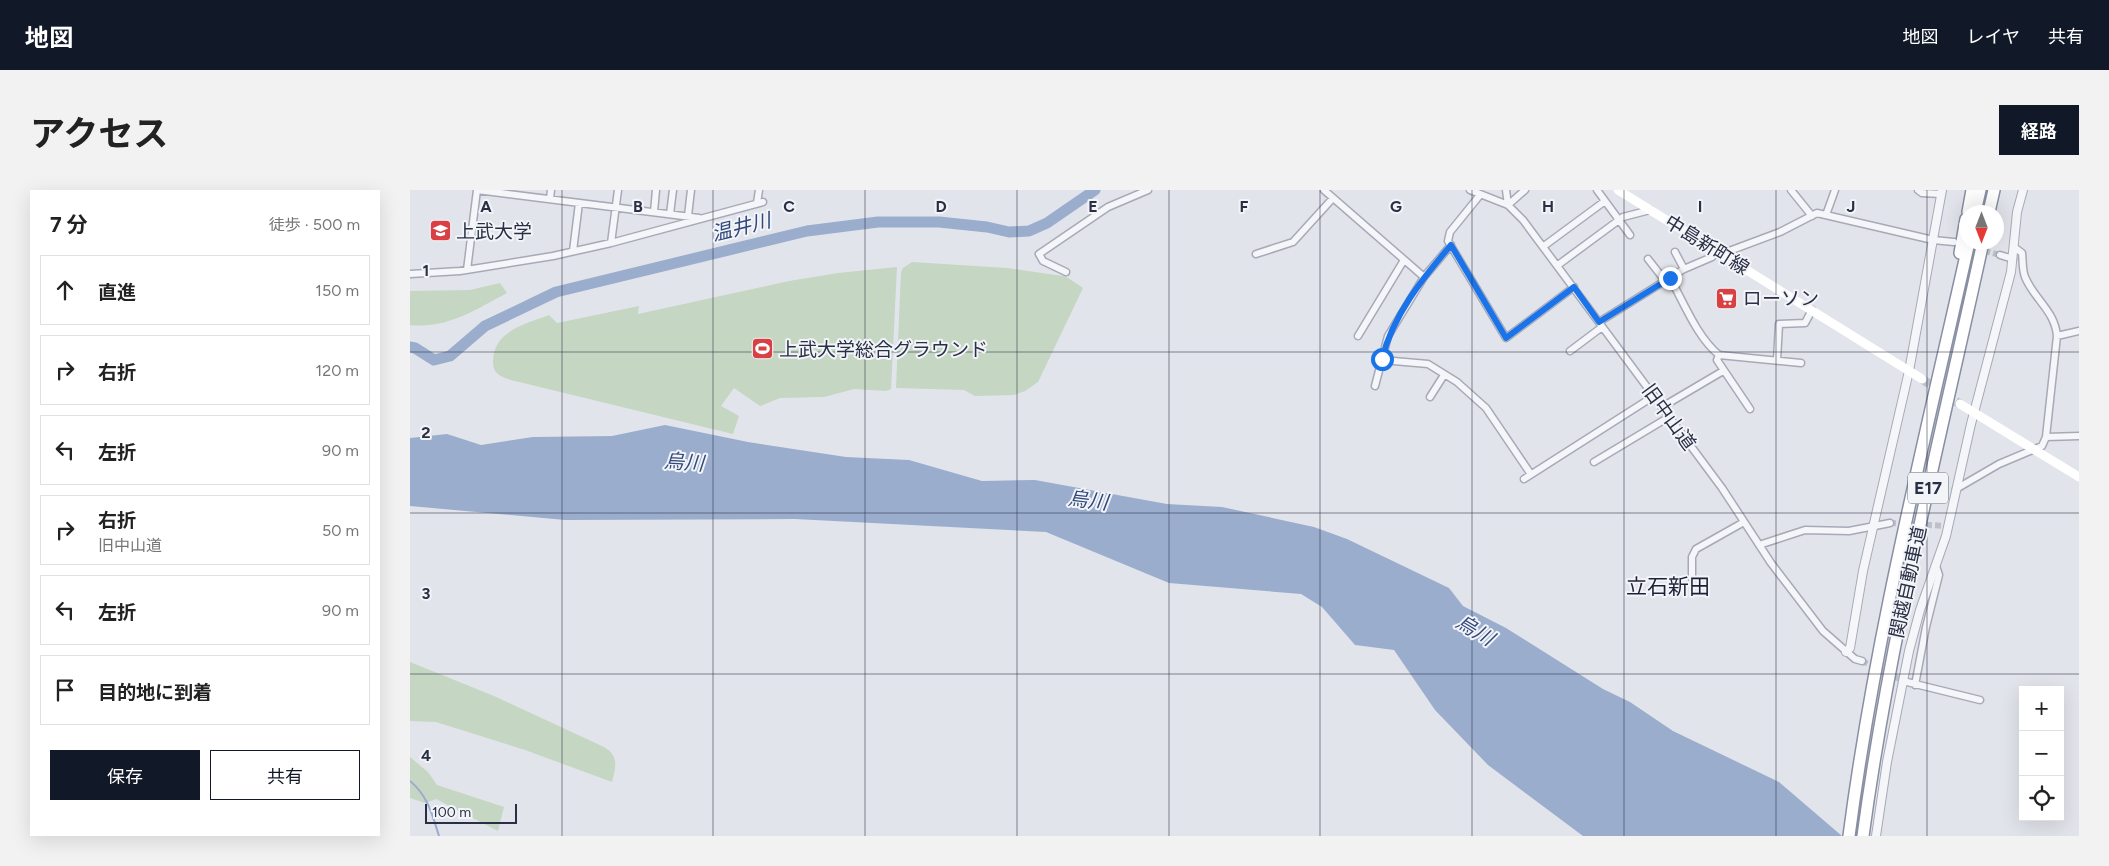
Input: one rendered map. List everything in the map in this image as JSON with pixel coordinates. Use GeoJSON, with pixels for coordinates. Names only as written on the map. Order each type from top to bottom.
{"type":"FeatureCollection","features":[{"type":"Feature","properties":{"kind":"highway"},"geometry":{"type":"LineString","coordinates":[[1969,205],[1972,190]]}},
{"type":"Feature","properties":{"kind":"highway"},"geometry":{"type":"LineString","coordinates":[[1977,205],[1980,190]]}},
{"type":"Feature","properties":{"kind":"highway"},"geometry":{"type":"LineString","coordinates":[[1991,205],[1994,190]]}},
{"type":"Feature","properties":{"kind":"highway"},"geometry":{"type":"LineString","coordinates":[[1889,602],[1908,493],[1959,250]]}},
{"type":"Feature","properties":{"kind":"highway","name":"関越自動車道"},"geometry":{"type":"LineString","coordinates":[[1849,836],[1871,690],[1967,250]]}},
{"type":"Feature","properties":{"kind":"highway","name":"関越自動車道"},"geometry":{"type":"LineString","coordinates":[[1863,836],[1885,694],[1922,513],[1981,250]]}},
{"type":"Feature","properties":{"kind":"main road","name":"中島新町線"},"geometry":{"type":"LineString","coordinates":[[1618,190],[1922,379]]}},
{"type":"Feature","properties":{"kind":"main road"},"geometry":{"type":"LineString","coordinates":[[1960,404],[2079,477]]}},
{"type":"Feature","properties":{"kind":"street"},"geometry":{"type":"LineString","coordinates":[[467,270],[477,190],[703,218]]}},
{"type":"Feature","properties":{"kind":"street"},"geometry":{"type":"LineString","coordinates":[[550,199],[551,190]]}},
{"type":"Feature","properties":{"kind":"street"},"geometry":{"type":"LineString","coordinates":[[611,243],[618,190]]}},
{"type":"Feature","properties":{"kind":"street"},"geometry":{"type":"LineString","coordinates":[[654,212],[656,190]]}},
{"type":"Feature","properties":{"kind":"street"},"geometry":{"type":"LineString","coordinates":[[670,214],[672,190]]}},
{"type":"Feature","properties":{"kind":"street"},"geometry":{"type":"LineString","coordinates":[[688,216],[692,190]]}},
{"type":"Feature","properties":{"kind":"street"},"geometry":{"type":"LineString","coordinates":[[410,274],[467,270],[611,243],[760,203],[759,190]]}},
{"type":"Feature","properties":{"kind":"street"},"geometry":{"type":"LineString","coordinates":[[1066,272],[1043,261],[1039,254],[1108,207],[1148,190]]}},
{"type":"Feature","properties":{"kind":"street"},"geometry":{"type":"LineString","coordinates":[[1324,190],[1424,277]]}},
{"type":"Feature","properties":{"kind":"street","name":"旧中山道"},"geometry":{"type":"LineString","coordinates":[[1470,190],[1508,205],[1544,246],[1722,488],[1758,544],[1824,631],[1846,652],[1858,660]]}},
{"type":"Feature","properties":{"kind":"street"},"geometry":{"type":"LineString","coordinates":[[1506,190],[1508,205]]}},
{"type":"Feature","properties":{"kind":"street"},"geometry":{"type":"LineString","coordinates":[[1508,205],[1525,190]]}},
{"type":"Feature","properties":{"kind":"street"},"geometry":{"type":"LineString","coordinates":[[1597,190],[1630,235]]}},
{"type":"Feature","properties":{"kind":"street"},"geometry":{"type":"LineString","coordinates":[[1791,190],[1812,216]]}},
{"type":"Feature","properties":{"kind":"street"},"geometry":{"type":"LineString","coordinates":[[1826,215],[1835,190]]}},
{"type":"Feature","properties":{"kind":"street"},"geometry":{"type":"LineString","coordinates":[[1846,652],[1850,648],[1873,526],[1909,371],[1942,192],[1922,193],[1918,190]]}},
{"type":"Feature","properties":{"kind":"street"},"geometry":{"type":"LineString","coordinates":[[1876,836],[1899,698],[1920,610],[1946,536],[1974,412],[2013,259],[2017,212],[2023,190]]}},
{"type":"Feature","properties":{"kind":"street"},"geometry":{"type":"LineString","coordinates":[[1480,194],[1450,232],[1448,240],[1506,338],[1574,287]]}},
{"type":"Feature","properties":{"kind":"street"},"geometry":{"type":"LineString","coordinates":[[1256,254],[1293,242],[1333,198]]}},
{"type":"Feature","properties":{"kind":"street"},"geometry":{"type":"LineString","coordinates":[[1544,246],[1605,201]]}},
{"type":"Feature","properties":{"kind":"street"},"geometry":{"type":"LineString","coordinates":[[573,251],[579,203]]}},
{"type":"Feature","properties":{"kind":"street"},"geometry":{"type":"LineString","coordinates":[[1558,265],[1619,219],[1650,210]]}},
{"type":"Feature","properties":{"kind":"street"},"geometry":{"type":"LineString","coordinates":[[1570,351],[1601,324],[1684,269],[1719,252],[1780,232],[1817,213],[1933,240],[1954,242]]}},
{"type":"Feature","properties":{"kind":"street"},"geometry":{"type":"LineString","coordinates":[[1375,386],[1388,336],[1424,277],[1451,245]]}},
{"type":"Feature","properties":{"kind":"street"},"geometry":{"type":"LineString","coordinates":[[1956,489],[2000,464],[2042,446],[2046,437],[2057,336],[2053,317],[2031,288],[2022,268],[2022,254],[2014,247]]}},
{"type":"Feature","properties":{"kind":"street"},"geometry":{"type":"LineString","coordinates":[[1675,252],[1684,269]]}},
{"type":"Feature","properties":{"kind":"street"},"geometry":{"type":"LineString","coordinates":[[2000,255],[2013,259]]}},
{"type":"Feature","properties":{"kind":"street"},"geometry":{"type":"LineString","coordinates":[[1648,259],[1668,280],[1699,330],[1712,349],[1719,355],[1801,363]]}},
{"type":"Feature","properties":{"kind":"street"},"geometry":{"type":"LineString","coordinates":[[1358,336],[1404,260]]}},
{"type":"Feature","properties":{"kind":"street"},"geometry":{"type":"LineString","coordinates":[[1777,360],[1778,324],[1805,323],[1812,310]]}},
{"type":"Feature","properties":{"kind":"street"},"geometry":{"type":"LineString","coordinates":[[2057,336],[2079,331]]}},
{"type":"Feature","properties":{"kind":"street"},"geometry":{"type":"LineString","coordinates":[[1719,355],[1717,360],[1723,371],[1750,409]]}},
{"type":"Feature","properties":{"kind":"street"},"geometry":{"type":"LineString","coordinates":[[1382,360],[1428,364],[1458,382],[1479,399],[1530,473]]}},
{"type":"Feature","properties":{"kind":"street"},"geometry":{"type":"LineString","coordinates":[[1662,407],[1723,371]]}},
{"type":"Feature","properties":{"kind":"street"},"geometry":{"type":"LineString","coordinates":[[1430,397],[1444,374]]}},
{"type":"Feature","properties":{"kind":"street"},"geometry":{"type":"LineString","coordinates":[[1524,479],[1530,473],[1626,416],[1654,396]]}},
{"type":"Feature","properties":{"kind":"street"},"geometry":{"type":"LineString","coordinates":[[1594,462],[1669,417]]}},
{"type":"Feature","properties":{"kind":"street"},"geometry":{"type":"LineString","coordinates":[[2046,437],[2079,436]]}},
{"type":"Feature","properties":{"kind":"street"},"geometry":{"type":"LineString","coordinates":[[1692,578],[1692,557],[1696,549],[1744,522]]}},
{"type":"Feature","properties":{"kind":"street"},"geometry":{"type":"LineString","coordinates":[[1758,544],[1805,530],[1849,531],[1890,523]]}},
{"type":"Feature","properties":{"kind":"street"},"geometry":{"type":"LineString","coordinates":[[1915,685],[1926,627],[1939,575],[1936,566]]}},
{"type":"Feature","properties":{"kind":"street"},"geometry":{"type":"LineString","coordinates":[[1907,682],[1980,700]]}},
{"type":"Feature","properties":{"kind":"green space"},"geometry":{"type":"Polygon","coordinates":[[[912,262],[1007,268],[1065,276],[1083,288],[1038,382],[1025,391],[1014,395],[975,396],[964,390],[896,388],[901,272],[903,268],[912,262]]]}},
{"type":"Feature","properties":{"kind":"green space","name":"上武大学総合グラウンド"},"geometry":{"type":"Polygon","coordinates":[[[897,267],[891,389],[886,391],[854,389],[824,397],[780,398],[760,406],[734,388],[721,406],[739,416],[733,434],[511,380],[498,374],[493,366],[494,351],[504,336],[512,330],[549,315],[557,323],[639,306],[638,314],[789,281],[838,273],[897,267]]]}},
{"type":"Feature","properties":{"kind":"green space"},"geometry":{"type":"Polygon","coordinates":[[[500,283],[507,293],[472,312],[436,324],[410,325],[410,291],[470,290],[500,283]]]}},
{"type":"Feature","properties":{"kind":"green space"},"geometry":{"type":"Polygon","coordinates":[[[410,662],[494,696],[604,747],[612,754],[615,762],[612,782],[525,750],[436,722],[410,721],[410,662]]]}},
{"type":"Feature","properties":{"kind":"green space"},"geometry":{"type":"Polygon","coordinates":[[[410,757],[428,772],[437,785],[504,807],[498,831],[436,799],[425,803],[410,798],[410,757]]]}},
{"type":"Feature","properties":{"kind":"water","name":"烏川"},"geometry":{"type":"Polygon","coordinates":[[[665,425],[748,442],[846,457],[909,460],[982,481],[1035,480],[1167,504],[1222,507],[1314,527],[1347,539],[1449,588],[1463,606],[1506,628],[1603,689],[1630,702],[1673,731],[1779,782],[1842,836],[1583,836],[1488,765],[1435,710],[1394,650],[1355,645],[1322,607],[1301,594],[1169,583],[1046,532],[795,519],[565,520],[410,506],[410,438],[447,434],[481,445],[533,437],[612,436],[665,425]]]}},
{"type":"Feature","properties":{"kind":"waterway","name":"温井川"},"geometry":{"type":"LineString","coordinates":[[410,347],[415,348],[434,360],[450,356],[485,326],[556,292],[807,231],[878,222],[939,222],[987,227],[1009,232],[1029,231],[1047,223],[1095,190]]}},
{"type":"Feature","properties":{"kind":"waterway"},"geometry":{"type":"LineString","coordinates":[[410,781],[425,799],[439,836]]}},
{"type":"Feature","properties":{"kind":"tunnel"},"geometry":{"type":"LineString","coordinates":[[1982,250],[2000,255]]}},
{"type":"Feature","properties":{"kind":"tunnel"},"geometry":{"type":"LineString","coordinates":[[1922,379],[1960,404]]}},
{"type":"Feature","properties":{"kind":"tunnel"},"geometry":{"type":"LineString","coordinates":[[1890,523],[1948,526]]}},
{"type":"Feature","properties":{"kind":"tunnel"},"geometry":{"type":"LineString","coordinates":[[1862,661],[1906,682]]}},
{"type":"Feature","properties":{"kind":"place","name":"上武大学"},"geometry":{"type":"Point","coordinates":[440,231]}},
{"type":"Feature","properties":{"kind":"place","name":"ローソン"},"geometry":{"type":"Point","coordinates":[1727,298]}},
{"type":"Feature","properties":{"kind":"place","name":"上武大学総合グラウンド"},"geometry":{"type":"Point","coordinates":[763,349]}},
{"type":"Feature","properties":{"kind":"district","name":"立石新田"},"geometry":{"type":"Point","coordinates":[1668,586]}},
{"type":"Feature","properties":{"kind":"route"},"geometry":{"type":"LineString","coordinates":[[1382,359],[1388,336],[1400,316],[1424,277],[1451,245],[1506,338],[1574,287],[1599,322],[1670,278]]}}]}
